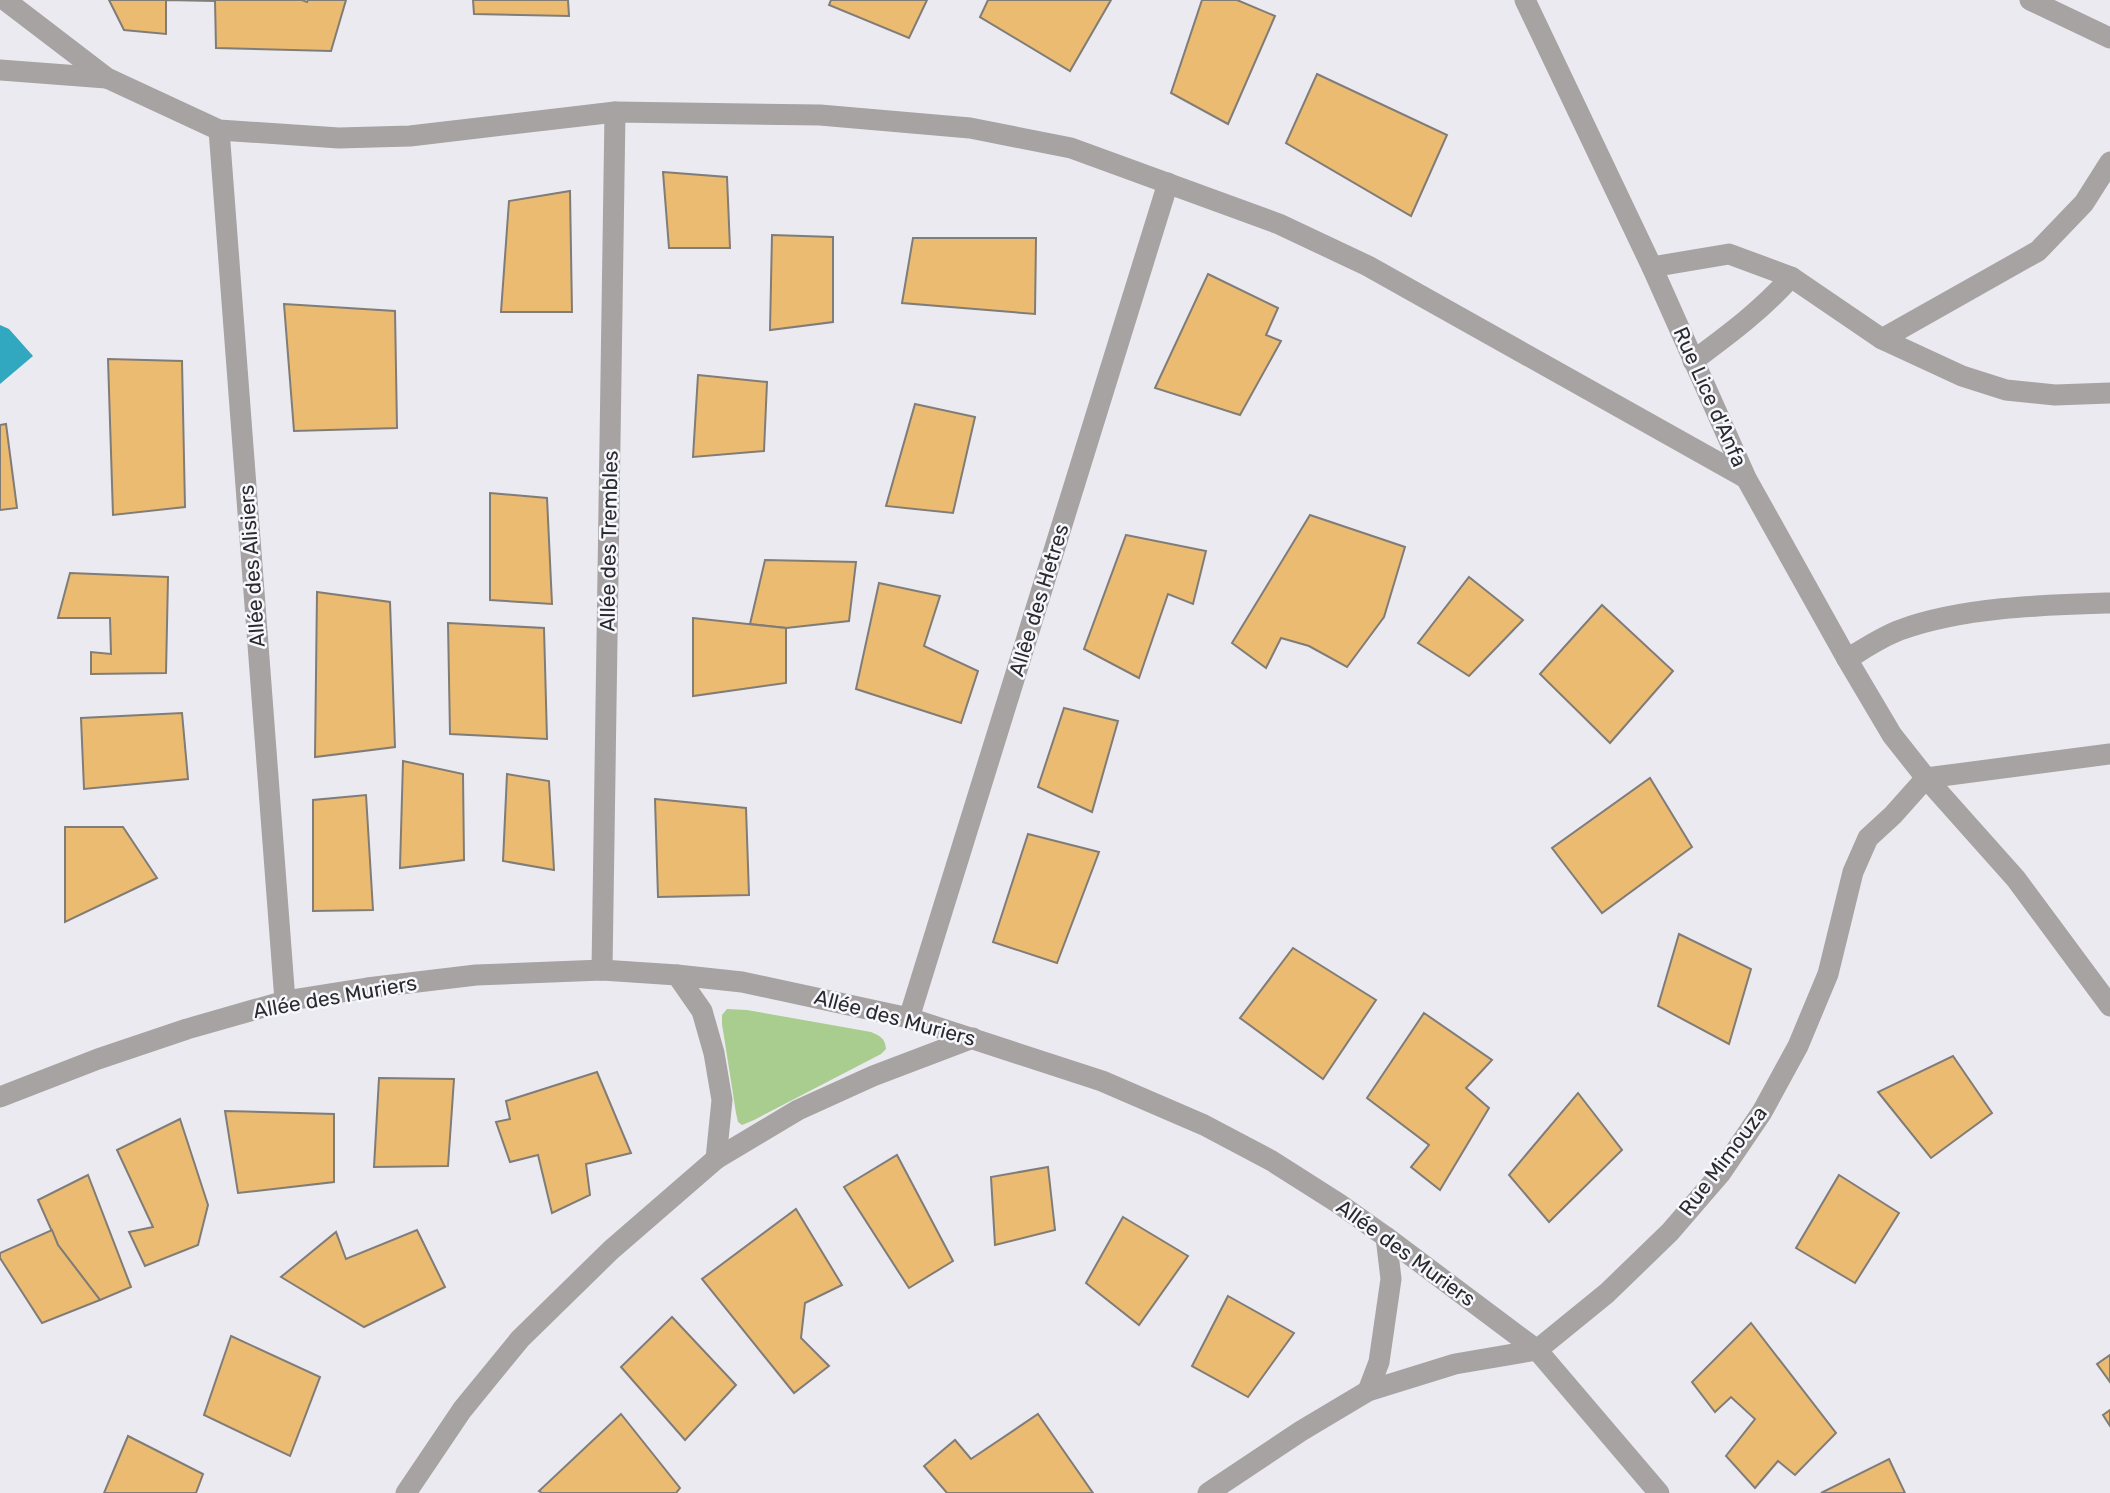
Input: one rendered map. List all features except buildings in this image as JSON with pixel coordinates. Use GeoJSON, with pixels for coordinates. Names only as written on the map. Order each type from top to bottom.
{"type":"FeatureCollection","features":[{"type":"Feature","properties":{"kind":"street"},"geometry":{"type":"LineString","coordinates":[[5,0],[107,78],[219,130],[339,138],[410,136],[615,113],[820,115],[970,128],[1072,148],[1279,224],[1368,267],[1746,478]]}},
{"type":"Feature","properties":{"kind":"street","name":"Rue Lice d'Anfa"},"geometry":{"type":"LineString","coordinates":[[1525,0],[1652,267],[1746,478],[1847,659],[1892,735],[1926,778],[2016,879],[2110,1006]]}},
{"type":"Feature","properties":{"kind":"street"},"geometry":{"type":"LineString","coordinates":[[2030,0],[2110,38]]}},
{"type":"Feature","properties":{"kind":"street"},"geometry":{"type":"LineString","coordinates":[[0,70],[107,78]]}},
{"type":"Feature","properties":{"kind":"street","name":"Allée des Trembles"},"geometry":{"type":"LineString","coordinates":[[602,970],[615,113]]}},
{"type":"Feature","properties":{"kind":"street","name":"Allée des Alisiers"},"geometry":{"type":"LineString","coordinates":[[219,130],[285,1001]]}},
{"type":"Feature","properties":{"kind":"street"},"geometry":{"type":"LineString","coordinates":[[1882,339],[2038,251],[2084,203],[2110,162]]}},
{"type":"Feature","properties":{"kind":"street","name":"Allêe des Hetres"},"geometry":{"type":"LineString","coordinates":[[909,1018],[1168,183]]}},
{"type":"Feature","properties":{"kind":"street"},"geometry":{"type":"LineString","coordinates":[[1652,267],[1729,254],[1791,277],[1882,339],[1962,376],[2006,390],[2055,395],[2110,393]]}},
{"type":"Feature","properties":{"kind":"street"},"geometry":{"type":"LineString","coordinates":[[1693,361],[1751,317],[1791,277]]}},
{"type":"Feature","properties":{"kind":"street"},"geometry":{"type":"LineString","coordinates":[[1847,659],[1898,631],[1958,614],[2064,604],[2110,603]]}},
{"type":"Feature","properties":{"kind":"street"},"geometry":{"type":"LineString","coordinates":[[1926,778],[2110,754]]}},
{"type":"Feature","properties":{"kind":"street","name":"Rue Mimouza"},"geometry":{"type":"LineString","coordinates":[[1208,1493],[1368,1391],[1455,1364],[1537,1350],[1607,1293],[1670,1231],[1720,1174],[1755,1122],[1798,1046],[1828,974],[1853,872],[1868,838],[1893,816],[1926,778]]}},
{"type":"Feature","properties":{"kind":"street","name":"Allée des Muriers"},"geometry":{"type":"LineString","coordinates":[[0,1097],[98,1059],[285,1001],[475,975],[602,970],[677,975],[742,982],[909,1018],[1102,1081],[1205,1125],[1272,1161],[1386,1237],[1537,1350],[1659,1493]]}},
{"type":"Feature","properties":{"kind":"street"},"geometry":{"type":"LineString","coordinates":[[677,975],[702,1011],[714,1053],[722,1100],[716,1159]]}},
{"type":"Feature","properties":{"kind":"street"},"geometry":{"type":"LineString","coordinates":[[406,1493],[462,1410],[520,1339],[611,1250],[716,1159],[798,1110],[873,1076],[973,1038]]}},
{"type":"Feature","properties":{"kind":"street"},"geometry":{"type":"LineString","coordinates":[[1368,1391],[1380,1362],[1391,1279],[1386,1237]]}},
{"type":"Feature","properties":{"kind":"green space"},"geometry":{"type":"Polygon","coordinates":[[[727,1009],[747,1010],[871,1032],[882,1038],[886,1049],[742,1125],[738,1122],[736,1113],[722,1024],[722,1015],[727,1009]]]}},
{"type":"Feature","properties":{"kind":"water"},"geometry":{"type":"Polygon","coordinates":[[[0,325],[9,329],[33,356],[0,384],[0,325]]]}}]}
